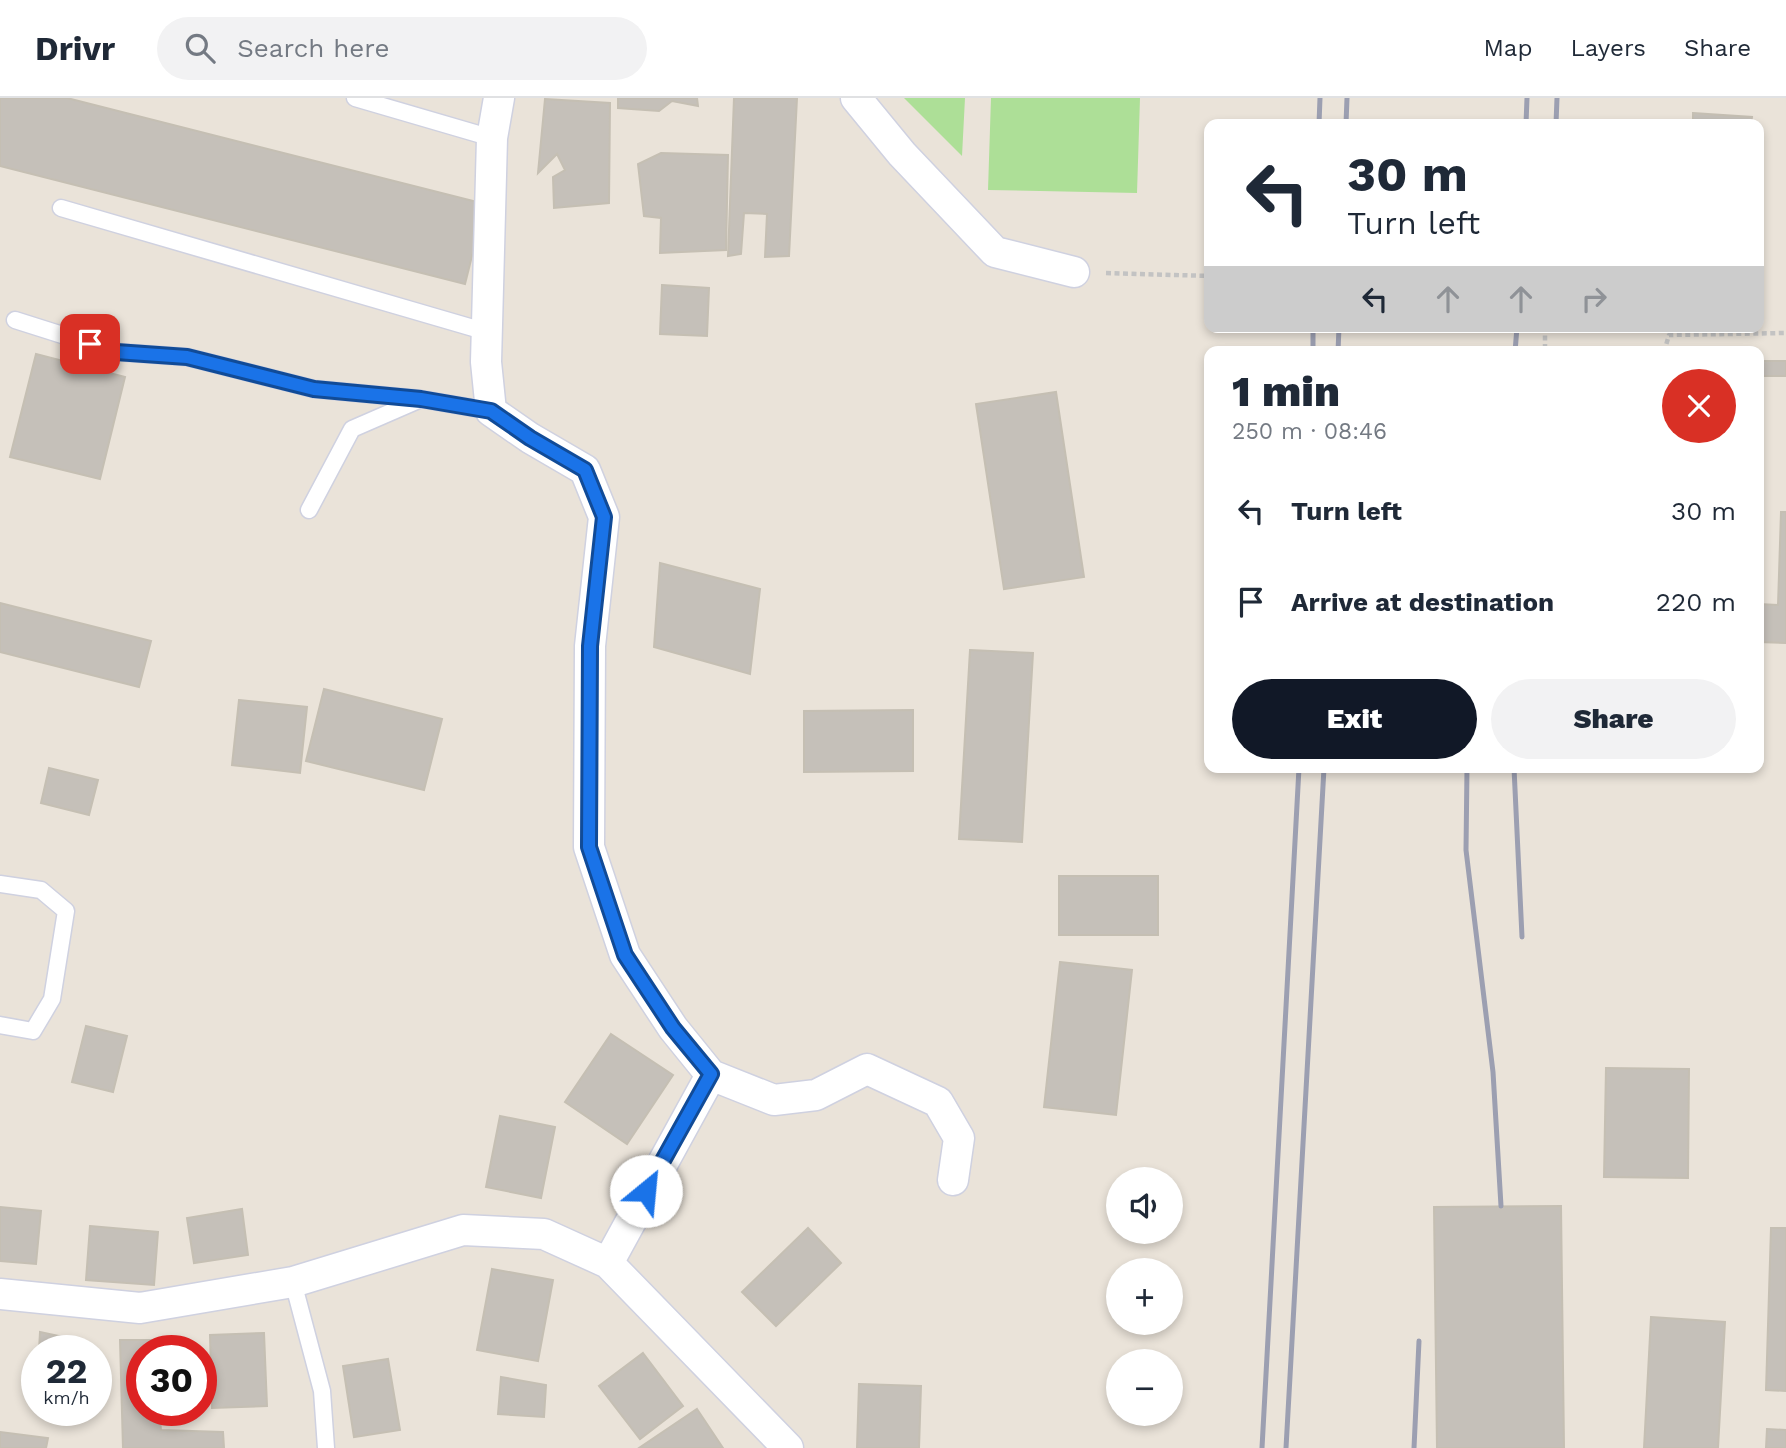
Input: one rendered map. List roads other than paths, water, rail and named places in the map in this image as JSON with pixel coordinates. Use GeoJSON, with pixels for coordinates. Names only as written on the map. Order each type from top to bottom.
{"type":"FeatureCollection","features":[{"type":"Feature","properties":{"kind":"street"},"geometry":{"type":"LineString","coordinates":[[499,98],[492,138],[486,362],[491,411],[530,438],[585,470],[604,517],[590,646],[589,847],[625,955],[673,1028],[711,1074],[774,1100],[816,1095],[867,1069],[938,1102],[959,1138],[953,1180]]}},
{"type":"Feature","properties":{"kind":"street"},"geometry":{"type":"LineString","coordinates":[[856,98],[902,154],[995,252],[1074,272]]}},
{"type":"Feature","properties":{"kind":"street"},"geometry":{"type":"LineString","coordinates":[[608,1263],[711,1074]]}},
{"type":"Feature","properties":{"kind":"street"},"geometry":{"type":"LineString","coordinates":[[0,1294],[140,1308],[293,1282],[463,1230],[544,1234],[608,1263],[788,1448]]}},
{"type":"Feature","properties":{"kind":"lane"},"geometry":{"type":"LineString","coordinates":[[355,98],[492,138]]}},
{"type":"Feature","properties":{"kind":"lane"},"geometry":{"type":"LineString","coordinates":[[61,208],[487,332]]}},
{"type":"Feature","properties":{"kind":"lane"},"geometry":{"type":"LineString","coordinates":[[15,320],[116,352],[187,357],[314,389],[421,399],[491,411]]}},
{"type":"Feature","properties":{"kind":"lane"},"geometry":{"type":"LineString","coordinates":[[309,510],[352,429],[421,399]]}},
{"type":"Feature","properties":{"kind":"lane"},"geometry":{"type":"LineString","coordinates":[[0,884],[41,890],[66,911],[52,999],[33,1031],[0,1025]]}},
{"type":"Feature","properties":{"kind":"lane"},"geometry":{"type":"LineString","coordinates":[[293,1282],[322,1391],[326,1448]]}},
{"type":"Feature","properties":{"kind":"railway"},"geometry":{"type":"LineString","coordinates":[[1319,119],[1320,98]]}},
{"type":"Feature","properties":{"kind":"railway"},"geometry":{"type":"LineString","coordinates":[[1346,119],[1347,98]]}},
{"type":"Feature","properties":{"kind":"railway"},"geometry":{"type":"LineString","coordinates":[[1526,119],[1527,98]]}},
{"type":"Feature","properties":{"kind":"railway"},"geometry":{"type":"LineString","coordinates":[[1556,119],[1557,98]]}},
{"type":"Feature","properties":{"kind":"railway"},"geometry":{"type":"LineString","coordinates":[[1313,333],[1313,346]]}},
{"type":"Feature","properties":{"kind":"railway"},"geometry":{"type":"LineString","coordinates":[[1338,346],[1339,333]]}},
{"type":"Feature","properties":{"kind":"railway"},"geometry":{"type":"LineString","coordinates":[[1515,346],[1517,333]]}},
{"type":"Feature","properties":{"kind":"railway"},"geometry":{"type":"LineString","coordinates":[[1262,1448],[1299,773]]}},
{"type":"Feature","properties":{"kind":"railway"},"geometry":{"type":"LineString","coordinates":[[1286,1448],[1324,773]]}},
{"type":"Feature","properties":{"kind":"railway"},"geometry":{"type":"LineString","coordinates":[[1467,773],[1466,850],[1493,1072],[1501,1206]]}},
{"type":"Feature","properties":{"kind":"railway"},"geometry":{"type":"LineString","coordinates":[[1514,773],[1522,937]]}},
{"type":"Feature","properties":{"kind":"railway"},"geometry":{"type":"LineString","coordinates":[[1414,1448],[1419,1341]]}}]}
